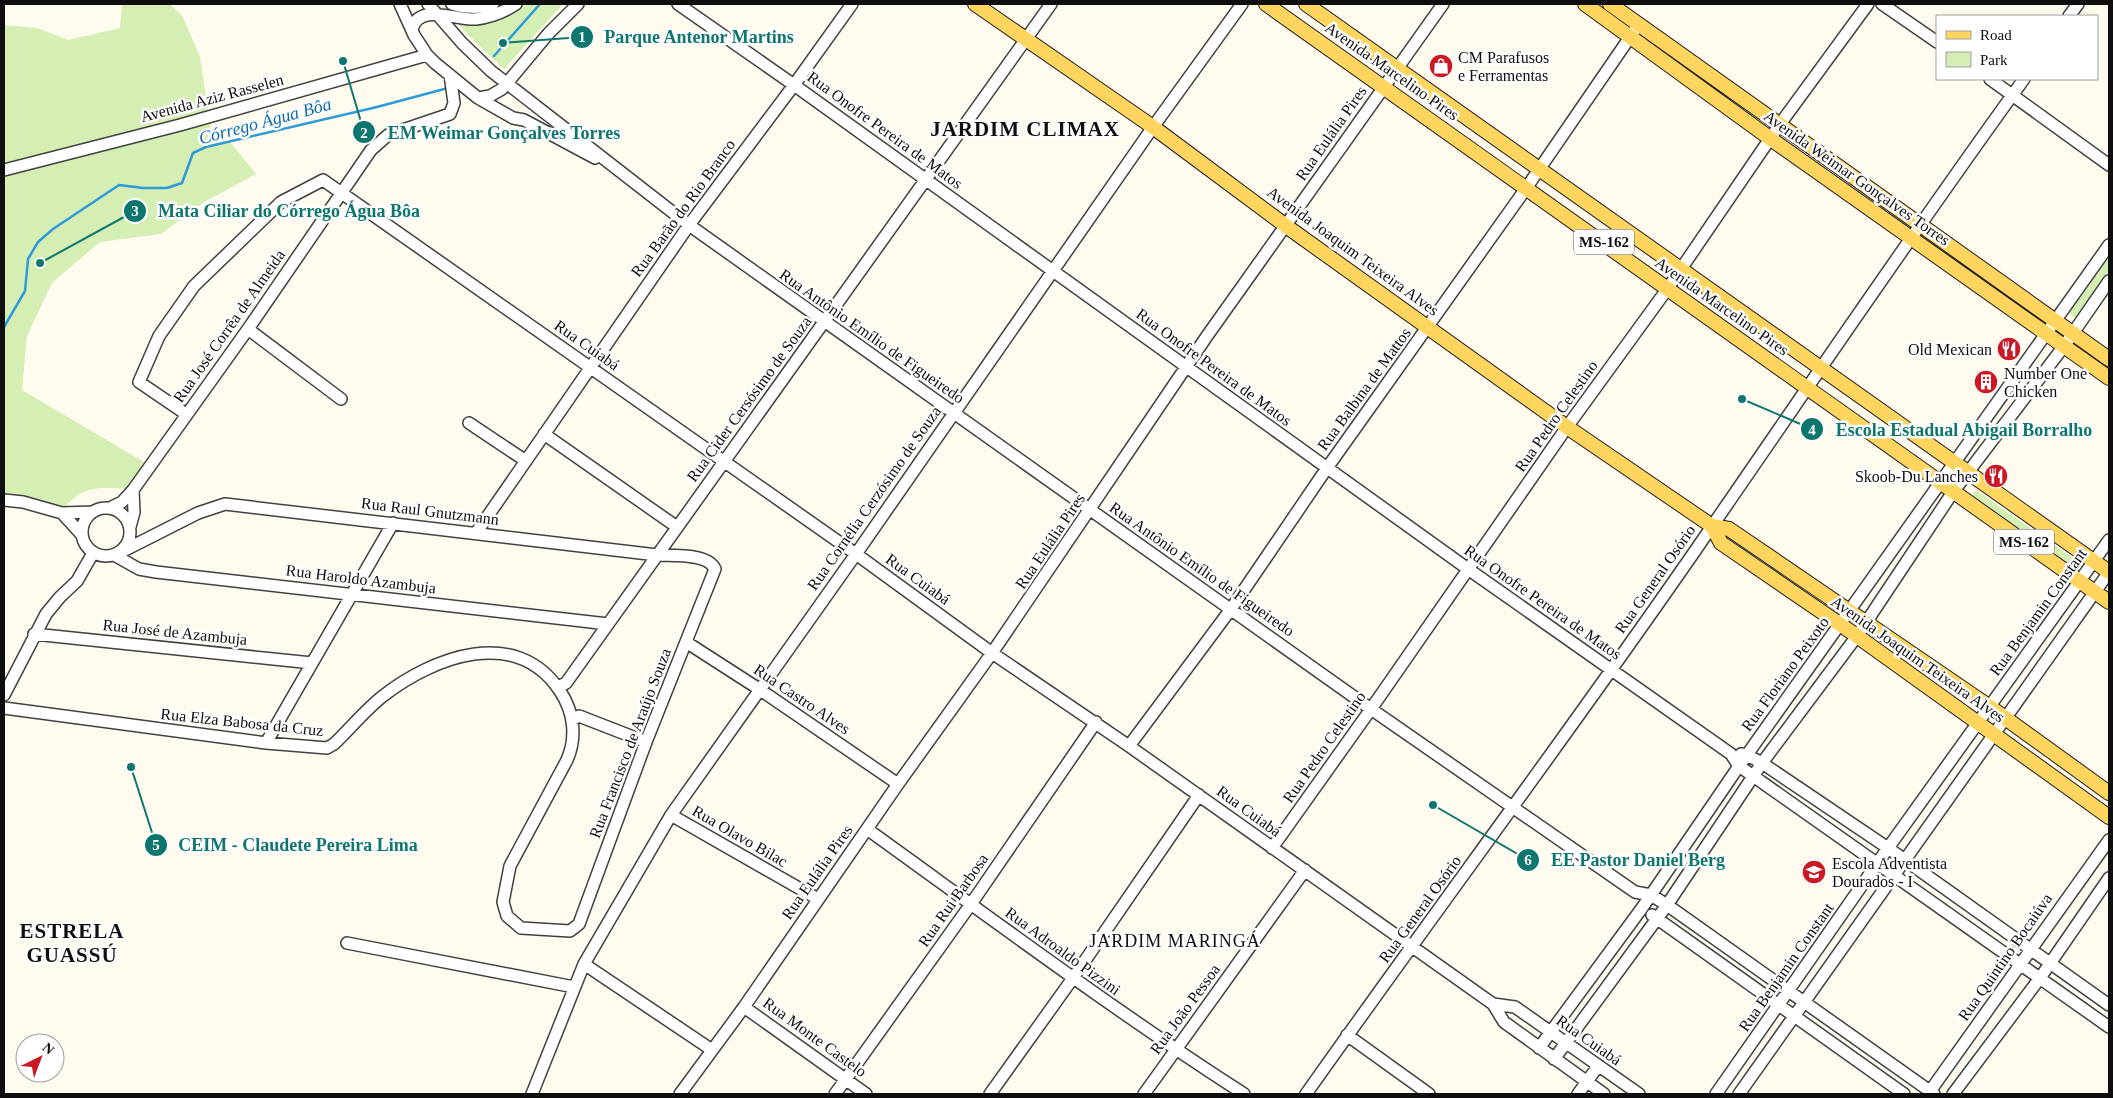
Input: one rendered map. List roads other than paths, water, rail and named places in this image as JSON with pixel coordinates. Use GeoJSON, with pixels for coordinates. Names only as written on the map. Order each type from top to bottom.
{"type":"FeatureCollection","features":[{"type":"Feature","properties":{"kind":"main road","name":"Avenida Joaquim Teixeira Alves"},"geometry":{"type":"LineString","coordinates":[[975,4],[1153,127],[1286,226],[1567,427],[1712,526],[1729,529],[1990,707],[2109,793]]}},
{"type":"Feature","properties":{"kind":"main road","name":"Avenida Marcelino Pires"},"geometry":{"type":"LineString","coordinates":[[1266,4],[1527,187],[2109,602]]}},
{"type":"Feature","properties":{"kind":"main road","name":"Avenida Marcelino Pires"},"geometry":{"type":"LineString","coordinates":[[1306,4],[2109,572]]}},
{"type":"Feature","properties":{"kind":"main road","name":"Avenida Weimar Gonçalves Torres"},"geometry":{"type":"LineString","coordinates":[[1585,4],[1771,139],[2109,378]]}},
{"type":"Feature","properties":{"kind":"main road","name":"Avenida Weimar Gonçalves Torres"},"geometry":{"type":"LineString","coordinates":[[1610,4],[2109,359]]}},
{"type":"Feature","properties":{"kind":"main road","name":"Avenida Joaquim Teixeira Alves"},"geometry":{"type":"LineString","coordinates":[[1712,526],[1721,543],[1857,636],[2109,816]]}},
{"type":"Feature","properties":{"kind":"street","name":"Rua Antônio Emílio de Figueiredo"},"geometry":{"type":"LineString","coordinates":[[400,4],[414,35],[427,55],[478,98],[513,118],[524,120],[534,125],[584,154],[608,163]]}},
{"type":"Feature","properties":{"kind":"street","name":"Rua Antônio Emílio de Figueiredo"},"geometry":{"type":"LineString","coordinates":[[428,4],[462,43],[491,70],[689,225],[1371,709],[1635,892],[1651,894],[1667,904],[1931,1093]]}},
{"type":"Feature","properties":{"kind":"street"},"geometry":{"type":"LineString","coordinates":[[452,4],[471,7],[493,4]]}},
{"type":"Feature","properties":{"kind":"street"},"geometry":{"type":"LineString","coordinates":[[412,29],[414,23],[424,15],[437,14],[474,19],[505,12],[516,4]]}},
{"type":"Feature","properties":{"kind":"street"},"geometry":{"type":"LineString","coordinates":[[478,98],[484,98],[497,93],[548,34],[578,4]]}},
{"type":"Feature","properties":{"kind":"street","name":"Rua Onofre Pereira de Matos"},"geometry":{"type":"LineString","coordinates":[[678,4],[926,179],[1468,570],[1731,754],[1739,766],[2109,1027]]}},
{"type":"Feature","properties":{"kind":"street","name":"Rua Barão do Rio Branco"},"geometry":{"type":"LineString","coordinates":[[476,533],[689,225],[852,4]]}},
{"type":"Feature","properties":{"kind":"street","name":"Rua Cider Cersósimo de Souza"},"geometry":{"type":"LineString","coordinates":[[558,687],[566,683],[1051,4]]}},
{"type":"Feature","properties":{"kind":"street","name":"Rua Cornélia Cerzósimo de Souza"},"geometry":{"type":"LineString","coordinates":[[532,1094],[584,964],[671,815],[856,554],[1153,127],[1242,4]]}},
{"type":"Feature","properties":{"kind":"street","name":"Rua Eulália Pires"},"geometry":{"type":"LineString","coordinates":[[680,1094],[992,653],[1186,367],[1443,4]]}},
{"type":"Feature","properties":{"kind":"street","name":"Rua Pedro Celestino"},"geometry":{"type":"LineString","coordinates":[[1272,848],[1567,427],[1668,288],[1780,124],[1868,4]]}},
{"type":"Feature","properties":{"kind":"street"},"geometry":{"type":"LineString","coordinates":[[1882,4],[1936,41]]}},
{"type":"Feature","properties":{"kind":"street"},"geometry":{"type":"LineString","coordinates":[[2070,15],[2078,4]]}},
{"type":"Feature","properties":{"kind":"street","name":"Rua Balbina de Mattos"},"geometry":{"type":"LineString","coordinates":[[1130,746],[1231,609],[1327,468],[1429,327],[1639,24]]}},
{"type":"Feature","properties":{"kind":"street","name":"Avenida Aziz Rasselen"},"geometry":{"type":"LineString","coordinates":[[4,170],[180,125],[427,55]]}},
{"type":"Feature","properties":{"kind":"street","name":"Rua José Corrêa de Almeida"},"geometry":{"type":"LineString","coordinates":[[110,508],[122,502],[134,490],[371,150],[388,135],[450,114],[454,103],[450,75]]}},
{"type":"Feature","properties":{"kind":"street"},"geometry":{"type":"LineString","coordinates":[[1991,80],[2109,165]]}},
{"type":"Feature","properties":{"kind":"street","name":"Rua General Osório"},"geometry":{"type":"LineString","coordinates":[[1306,1094],[1514,807],[2023,80]]}},
{"type":"Feature","properties":{"kind":"street","name":"Rua Cuiabá"},"geometry":{"type":"LineString","coordinates":[[186,414],[139,382],[159,336],[194,286],[281,202],[323,180],[856,554],[992,653],[1096,722],[1493,1004],[1504,1022],[1604,1094]]}},
{"type":"Feature","properties":{"kind":"street","name":"Rua Floriano Peixoto"},"geometry":{"type":"LineString","coordinates":[[1539,1048],[1642,908],[1739,766],[1940,482],[2047,335],[2109,245]]}},
{"type":"Feature","properties":{"kind":"street"},"geometry":{"type":"LineString","coordinates":[[1554,1059],[1667,904],[1762,763],[1857,636],[1953,492],[2064,346],[2109,281]]}},
{"type":"Feature","properties":{"kind":"street"},"geometry":{"type":"LineString","coordinates":[[248,329],[341,399]]}},
{"type":"Feature","properties":{"kind":"street"},"geometry":{"type":"LineString","coordinates":[[469,423],[526,461]]}},
{"type":"Feature","properties":{"kind":"street"},"geometry":{"type":"LineString","coordinates":[[544,434],[677,527]]}},
{"type":"Feature","properties":{"kind":"street"},"geometry":{"type":"LineString","coordinates":[[62,514],[82,534],[87,548],[93,553],[104,556],[116,554],[127,544],[134,512],[134,490]]}},
{"type":"Feature","properties":{"kind":"street"},"geometry":{"type":"LineString","coordinates":[[4,500],[23,502],[62,514],[93,512],[110,508],[122,515],[130,530],[150,538]]}},
{"type":"Feature","properties":{"kind":"street","name":"Rua Raul Gnutzmann"},"geometry":{"type":"LineString","coordinates":[[116,554],[198,513],[226,504],[657,555],[705,559],[712,563]]}},
{"type":"Feature","properties":{"kind":"street"},"geometry":{"type":"LineString","coordinates":[[82,534],[84,522],[93,512]]}},
{"type":"Feature","properties":{"kind":"street"},"geometry":{"type":"LineString","coordinates":[[266,743],[350,594],[393,523]]}},
{"type":"Feature","properties":{"kind":"street","name":"Rua Benjamin Constant"},"geometry":{"type":"LineString","coordinates":[[1716,1094],[1790,991],[1888,848],[2109,540]]}},
{"type":"Feature","properties":{"kind":"street"},"geometry":{"type":"LineString","coordinates":[[4,695],[46,614],[60,596],[77,581],[93,553]]}},
{"type":"Feature","properties":{"kind":"street","name":"Rua Haroldo Azambuja"},"geometry":{"type":"LineString","coordinates":[[116,554],[139,569],[608,624]]}},
{"type":"Feature","properties":{"kind":"street","name":"Rua Francisco de Araújo Souza"},"geometry":{"type":"LineString","coordinates":[[570,931],[579,924],[646,742],[715,569],[712,563]]}},
{"type":"Feature","properties":{"kind":"street","name":"Rua Benjamin Constant"},"geometry":{"type":"LineString","coordinates":[[1739,1094],[2109,572]]}},
{"type":"Feature","properties":{"kind":"street","name":"Rua José de Azambuja"},"geometry":{"type":"LineString","coordinates":[[34,634],[312,663]]}},
{"type":"Feature","properties":{"kind":"street","name":"Rua Castro Alves"},"geometry":{"type":"LineString","coordinates":[[686,642],[759,689],[898,784]]}},
{"type":"Feature","properties":{"kind":"street","name":"Rua Elza Babosa da Cruz"},"geometry":{"type":"LineString","coordinates":[[4,708],[266,743],[327,748],[334,744],[388,693],[438,664],[461,656],[495,654],[524,659],[543,671],[558,687],[572,720],[574,734],[570,754],[510,866],[504,907],[510,920],[521,928],[570,931]]}},
{"type":"Feature","properties":{"kind":"street"},"geometry":{"type":"LineString","coordinates":[[572,720],[579,716],[646,742]]}},
{"type":"Feature","properties":{"kind":"street","name":"Rua Rui Barbosa"},"geometry":{"type":"LineString","coordinates":[[835,1094],[971,904],[1096,722]]}},
{"type":"Feature","properties":{"kind":"street"},"geometry":{"type":"LineString","coordinates":[[1731,754],[1747,755],[1762,763],[1888,848],[2109,1005]]}},
{"type":"Feature","properties":{"kind":"street"},"geometry":{"type":"LineString","coordinates":[[990,1094],[1073,978],[1199,795]]}},
{"type":"Feature","properties":{"kind":"street","name":"Rua Olavo Bilac"},"geometry":{"type":"LineString","coordinates":[[671,815],[818,899]]}},
{"type":"Feature","properties":{"kind":"street","name":"Rua Adroaldo Pizzini"},"geometry":{"type":"LineString","coordinates":[[867,829],[1175,1050],[1244,1094]]}},
{"type":"Feature","properties":{"kind":"street","name":"Rua Quintino Bocaiúva"},"geometry":{"type":"LineString","coordinates":[[1931,1093],[2109,840]]}},
{"type":"Feature","properties":{"kind":"street","name":"Rua João Pessoa"},"geometry":{"type":"LineString","coordinates":[[1144,1094],[1305,870]]}},
{"type":"Feature","properties":{"kind":"street"},"geometry":{"type":"LineString","coordinates":[[1952,1094],[2040,978],[2109,878]]}},
{"type":"Feature","properties":{"kind":"street"},"geometry":{"type":"LineString","coordinates":[[1635,892],[1642,908],[1656,919],[1904,1094]]}},
{"type":"Feature","properties":{"kind":"street"},"geometry":{"type":"LineString","coordinates":[[347,943],[574,988]]}},
{"type":"Feature","properties":{"kind":"street"},"geometry":{"type":"LineString","coordinates":[[584,964],[712,1050]]}},
{"type":"Feature","properties":{"kind":"street","name":"Rua Cuiabá"},"geometry":{"type":"LineString","coordinates":[[1493,1004],[1515,1007],[1638,1094]]}},
{"type":"Feature","properties":{"kind":"street","name":"Rua Monte Castelo"},"geometry":{"type":"LineString","coordinates":[[744,1006],[866,1094]]}},
{"type":"Feature","properties":{"kind":"street"},"geometry":{"type":"LineString","coordinates":[[1348,1035],[1429,1094]]}},
{"type":"Feature","properties":{"kind":"street"},"geometry":{"type":"LineString","coordinates":[[1578,1094],[1598,1066]]}},
{"type":"Feature","properties":{"kind":"waterway","name":"Córrego Água Bôa"},"geometry":{"type":"LineString","coordinates":[[494,56],[540,4]]}},
{"type":"Feature","properties":{"kind":"waterway","name":"Córrego Água Bôa"},"geometry":{"type":"LineString","coordinates":[[4,327],[25,291],[28,259],[38,242],[53,229],[119,185],[167,188],[182,183],[193,153],[206,147],[377,107],[448,88]]}},
{"type":"Feature","properties":{"kind":"place","name":"Parque Antenor Martins"},"geometry":{"type":"Point","coordinates":[503,43]}},
{"type":"Feature","properties":{"kind":"place","name":"EM Weimar Gonçalves Torres"},"geometry":{"type":"Point","coordinates":[343,61]}},
{"type":"Feature","properties":{"kind":"place","name":"CM Parafusos e Ferramentas"},"geometry":{"type":"Point","coordinates":[1441,66]}},
{"type":"Feature","properties":{"kind":"place","name":"Mata Ciliar do Córrego Água Bôa"},"geometry":{"type":"Point","coordinates":[40,263]}},
{"type":"Feature","properties":{"kind":"place","name":"Old Mexican"},"geometry":{"type":"Point","coordinates":[2009,349]}},
{"type":"Feature","properties":{"kind":"place","name":"Number One Chicken"},"geometry":{"type":"Point","coordinates":[1986,382]}},
{"type":"Feature","properties":{"kind":"place","name":"Escola Estadual Abigail Borralho"},"geometry":{"type":"Point","coordinates":[1742,399]}},
{"type":"Feature","properties":{"kind":"place","name":"Skoob-Du Lanches"},"geometry":{"type":"Point","coordinates":[1996,476]}},
{"type":"Feature","properties":{"kind":"place","name":"CEIM - Claudete Pereira Lima"},"geometry":{"type":"Point","coordinates":[131,767]}},
{"type":"Feature","properties":{"kind":"place","name":"EE Pastor Daniel Berg"},"geometry":{"type":"Point","coordinates":[1433,805]}},
{"type":"Feature","properties":{"kind":"place","name":"Escola Adventista Dourados - I"},"geometry":{"type":"Point","coordinates":[1814,872]}},
{"type":"Feature","properties":{"kind":"district","name":"JARDIM CLIMAX"},"geometry":{"type":"Point","coordinates":[1025,129]}},
{"type":"Feature","properties":{"kind":"district","name":"JARDIM MARINGÁ"},"geometry":{"type":"Point","coordinates":[1175,941]}},
{"type":"Feature","properties":{"kind":"district","name":"ESTRELA GUASSÚ"},"geometry":{"type":"Point","coordinates":[72,943]}}]}
